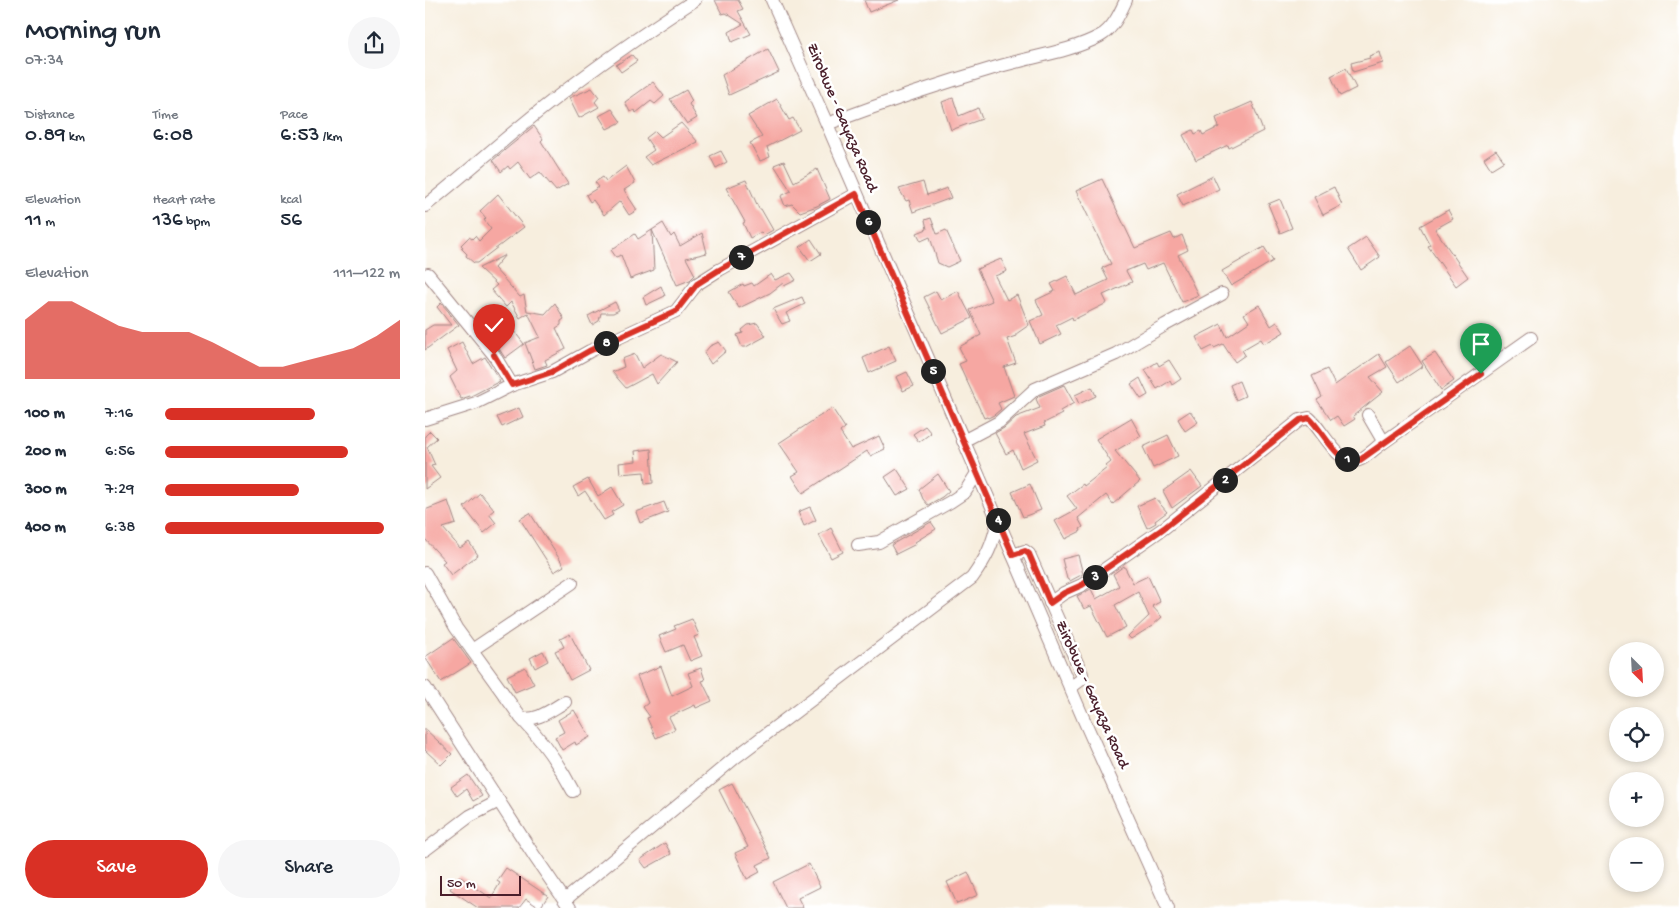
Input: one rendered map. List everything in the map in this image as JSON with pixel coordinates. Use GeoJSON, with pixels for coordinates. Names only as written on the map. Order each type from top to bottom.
{"type":"FeatureCollection","features":[{"type":"Feature","properties":{"kind":"street"},"geometry":{"type":"LineString","coordinates":[[425,206],[551,102],[635,40],[695,0]]}},
{"type":"Feature","properties":{"kind":"street","name":"Zirobwe - Gayaza Road"},"geometry":{"type":"LineString","coordinates":[[772,0],[1070,688],[1168,908]]}},
{"type":"Feature","properties":{"kind":"street"},"geometry":{"type":"LineString","coordinates":[[827,124],[923,89],[1086,42],[1102,35],[1113,24],[1127,0]]}},
{"type":"Feature","properties":{"kind":"street"},"geometry":{"type":"LineString","coordinates":[[425,418],[477,403],[512,385],[552,372],[589,351],[676,311],[697,284],[856,194]]}},
{"type":"Feature","properties":{"kind":"street"},"geometry":{"type":"LineString","coordinates":[[428,274],[494,355],[512,385]]}},
{"type":"Feature","properties":{"kind":"street"},"geometry":{"type":"LineString","coordinates":[[963,441],[999,422],[1035,389],[1116,354],[1222,294]]}},
{"type":"Feature","properties":{"kind":"street"},"geometry":{"type":"LineString","coordinates":[[1050,603],[1064,593],[1082,585],[1164,528],[1300,420],[1309,418],[1316,424],[1325,439],[1345,459],[1360,460],[1531,338]]}},
{"type":"Feature","properties":{"kind":"street"},"geometry":{"type":"LineString","coordinates":[[1368,415],[1382,439],[1381,444]]}},
{"type":"Feature","properties":{"kind":"street"},"geometry":{"type":"LineString","coordinates":[[858,545],[879,542],[950,502],[965,492],[977,473]]}},
{"type":"Feature","properties":{"kind":"street"},"geometry":{"type":"LineString","coordinates":[[425,687],[567,904],[736,757],[972,578],[991,549],[998,521]]}},
{"type":"Feature","properties":{"kind":"street"},"geometry":{"type":"LineString","coordinates":[[1013,555],[1025,551],[1029,554],[1082,674],[1082,679],[1070,688]]}},
{"type":"Feature","properties":{"kind":"street"},"geometry":{"type":"LineString","coordinates":[[425,573],[457,628],[521,718],[534,731],[561,768],[573,791]]}},
{"type":"Feature","properties":{"kind":"street"},"geometry":{"type":"LineString","coordinates":[[472,650],[572,582]]}},
{"type":"Feature","properties":{"kind":"street"},"geometry":{"type":"LineString","coordinates":[[521,718],[529,720],[537,718],[565,702]]}},
{"type":"Feature","properties":{"kind":"street"},"geometry":{"type":"LineString","coordinates":[[425,850],[470,816],[499,801]]}},
{"type":"Feature","properties":{"kind":"building"},"geometry":{"type":"Polygon","coordinates":[[[715,0],[738,0],[743,9],[738,11],[751,34],[732,42],[729,32],[743,24],[726,13],[722,14],[715,0]]]}},
{"type":"Feature","properties":{"kind":"building"},"geometry":{"type":"Polygon","coordinates":[[[864,0],[899,0],[869,12],[864,0]]]}},
{"type":"Feature","properties":{"kind":"building"},"geometry":{"type":"Polygon","coordinates":[[[768,49],[779,72],[729,95],[722,75],[768,49]]]}},
{"type":"Feature","properties":{"kind":"building"},"geometry":{"type":"Polygon","coordinates":[[[1380,52],[1383,63],[1353,72],[1351,63],[1370,58],[1369,56],[1380,52]]]}},
{"type":"Feature","properties":{"kind":"building"},"geometry":{"type":"Polygon","coordinates":[[[632,55],[637,61],[621,72],[616,65],[632,55]]]}},
{"type":"Feature","properties":{"kind":"building"},"geometry":{"type":"Polygon","coordinates":[[[1346,68],[1356,88],[1340,96],[1331,76],[1346,68]]]}},
{"type":"Feature","properties":{"kind":"building"},"geometry":{"type":"Polygon","coordinates":[[[653,82],[664,96],[655,104],[651,101],[636,113],[635,110],[630,112],[625,102],[653,82]]]}},
{"type":"Feature","properties":{"kind":"building"},"geometry":{"type":"Polygon","coordinates":[[[592,88],[599,97],[595,102],[599,107],[579,118],[569,98],[592,88]]]}},
{"type":"Feature","properties":{"kind":"building"},"geometry":{"type":"Polygon","coordinates":[[[686,90],[692,101],[689,104],[697,118],[687,124],[670,99],[686,90]]]}},
{"type":"Feature","properties":{"kind":"building"},"geometry":{"type":"Polygon","coordinates":[[[953,98],[959,116],[978,108],[982,119],[951,130],[942,102],[953,98]]]}},
{"type":"Feature","properties":{"kind":"building"},"geometry":{"type":"Polygon","coordinates":[[[777,99],[789,120],[793,118],[800,130],[767,147],[770,157],[760,161],[750,143],[762,137],[748,116],[777,99]]]}},
{"type":"Feature","properties":{"kind":"building"},"geometry":{"type":"Polygon","coordinates":[[[1252,102],[1263,131],[1229,148],[1228,145],[1196,160],[1183,135],[1193,130],[1195,134],[1201,131],[1203,135],[1219,127],[1216,118],[1252,102]]]}},
{"type":"Feature","properties":{"kind":"building"},"geometry":{"type":"Polygon","coordinates":[[[612,109],[621,122],[607,129],[599,116],[612,109]]]}},
{"type":"Feature","properties":{"kind":"building"},"geometry":{"type":"Polygon","coordinates":[[[681,123],[698,142],[651,165],[644,157],[654,150],[646,138],[655,131],[661,137],[681,123]]]}},
{"type":"Feature","properties":{"kind":"building"},"geometry":{"type":"Polygon","coordinates":[[[534,126],[543,139],[541,141],[568,184],[556,191],[540,172],[530,179],[518,162],[510,169],[508,166],[501,172],[493,160],[534,126]]]}},
{"type":"Feature","properties":{"kind":"building"},"geometry":{"type":"Polygon","coordinates":[[[1496,150],[1504,161],[1491,169],[1484,158],[1496,150]]]}},
{"type":"Feature","properties":{"kind":"building"},"geometry":{"type":"Polygon","coordinates":[[[721,151],[727,162],[716,168],[710,156],[721,151]]]}},
{"type":"Feature","properties":{"kind":"building"},"geometry":{"type":"Polygon","coordinates":[[[784,161],[794,182],[817,169],[830,199],[800,212],[792,204],[785,206],[781,196],[791,191],[774,165],[784,161]]]}},
{"type":"Feature","properties":{"kind":"building"},"geometry":{"type":"Polygon","coordinates":[[[626,166],[635,183],[624,190],[637,210],[629,215],[620,201],[604,215],[593,200],[590,202],[586,195],[599,187],[595,182],[603,177],[606,181],[626,166]]]}},
{"type":"Feature","properties":{"kind":"building"},"geometry":{"type":"Polygon","coordinates":[[[1213,176],[1219,189],[1183,206],[1177,194],[1213,176]]]}},
{"type":"Feature","properties":{"kind":"building"},"geometry":{"type":"Polygon","coordinates":[[[1102,179],[1135,248],[1171,233],[1174,239],[1182,235],[1188,250],[1178,255],[1198,295],[1182,302],[1163,263],[1146,270],[1143,264],[1126,271],[1132,282],[1103,295],[1107,303],[1073,320],[1072,317],[1056,325],[1061,334],[1040,344],[1030,321],[1043,315],[1036,300],[1055,291],[1051,284],[1067,276],[1076,295],[1108,280],[1102,268],[1111,264],[1076,191],[1102,179]]]}},
{"type":"Feature","properties":{"kind":"building"},"geometry":{"type":"Polygon","coordinates":[[[746,180],[759,209],[761,209],[773,230],[764,235],[761,232],[750,238],[743,223],[745,222],[726,188],[746,180]]]}},
{"type":"Feature","properties":{"kind":"building"},"geometry":{"type":"Polygon","coordinates":[[[923,182],[927,195],[947,188],[951,198],[913,212],[909,200],[906,201],[899,189],[923,182]]]}},
{"type":"Feature","properties":{"kind":"building"},"geometry":{"type":"Polygon","coordinates":[[[1334,187],[1342,205],[1323,215],[1314,197],[1334,187]]]}},
{"type":"Feature","properties":{"kind":"building"},"geometry":{"type":"Polygon","coordinates":[[[498,194],[524,227],[477,263],[474,263],[466,256],[467,254],[461,248],[463,247],[461,245],[469,237],[472,239],[475,236],[479,241],[491,229],[480,211],[498,194]]]}},
{"type":"Feature","properties":{"kind":"building"},"geometry":{"type":"Polygon","coordinates":[[[1280,199],[1292,228],[1280,233],[1268,204],[1280,199]]]}},
{"type":"Feature","properties":{"kind":"building"},"geometry":{"type":"Polygon","coordinates":[[[1448,210],[1453,219],[1435,229],[1468,277],[1456,286],[1428,246],[1430,245],[1420,226],[1448,210]]]}},
{"type":"Feature","properties":{"kind":"building"},"geometry":{"type":"Polygon","coordinates":[[[931,218],[937,234],[946,230],[960,261],[947,267],[938,263],[930,237],[921,241],[917,233],[927,229],[925,220],[931,218]]]}},
{"type":"Feature","properties":{"kind":"building"},"geometry":{"type":"Polygon","coordinates":[[[663,223],[671,237],[674,234],[680,246],[702,233],[707,253],[686,258],[695,275],[690,280],[677,285],[652,230],[663,223]]]}},
{"type":"Feature","properties":{"kind":"building"},"geometry":{"type":"Polygon","coordinates":[[[652,230],[654,270],[630,279],[621,255],[616,257],[611,250],[635,234],[638,239],[652,230]]]}},
{"type":"Feature","properties":{"kind":"building"},"geometry":{"type":"Polygon","coordinates":[[[1366,237],[1380,257],[1361,270],[1348,249],[1366,237]]]}},
{"type":"Feature","properties":{"kind":"building"},"geometry":{"type":"Polygon","coordinates":[[[811,239],[821,254],[810,261],[800,247],[811,239]]]}},
{"type":"Feature","properties":{"kind":"building"},"geometry":{"type":"Polygon","coordinates":[[[1264,247],[1273,261],[1231,286],[1222,271],[1264,247]]]}},
{"type":"Feature","properties":{"kind":"building"},"geometry":{"type":"Polygon","coordinates":[[[505,255],[494,268],[520,297],[524,295],[527,311],[545,314],[555,303],[564,319],[561,321],[561,325],[556,328],[566,349],[545,360],[547,365],[535,369],[525,343],[540,337],[528,313],[520,318],[511,302],[506,307],[491,290],[497,285],[479,268],[505,255]]]}},
{"type":"Feature","properties":{"kind":"building"},"geometry":{"type":"Polygon","coordinates":[[[1001,259],[1007,271],[995,276],[1007,300],[1017,295],[1029,325],[1016,334],[1016,336],[1007,339],[1016,363],[1004,367],[1014,396],[998,403],[1001,409],[994,415],[984,418],[959,364],[966,361],[959,347],[981,335],[970,310],[992,301],[977,269],[1001,259]]]}},
{"type":"Feature","properties":{"kind":"building"},"geometry":{"type":"Polygon","coordinates":[[[791,273],[796,280],[784,286],[783,283],[770,293],[739,308],[729,292],[743,284],[744,286],[752,283],[754,286],[771,274],[775,280],[791,273]]]}},
{"type":"Feature","properties":{"kind":"building"},"geometry":{"type":"Polygon","coordinates":[[[661,286],[665,296],[646,305],[643,297],[661,286]]]}},
{"type":"Feature","properties":{"kind":"building"},"geometry":{"type":"Polygon","coordinates":[[[936,291],[941,300],[958,291],[972,318],[942,333],[924,297],[936,291]]]}},
{"type":"Feature","properties":{"kind":"building"},"geometry":{"type":"Polygon","coordinates":[[[802,297],[805,304],[786,313],[790,321],[782,324],[773,309],[802,297]]]}},
{"type":"Feature","properties":{"kind":"building"},"geometry":{"type":"Polygon","coordinates":[[[615,302],[619,310],[613,313],[601,313],[599,321],[592,325],[588,316],[615,302]]]}},
{"type":"Feature","properties":{"kind":"building"},"geometry":{"type":"Polygon","coordinates":[[[441,303],[459,325],[425,350],[425,330],[433,325],[451,325],[437,307],[441,303]]]}},
{"type":"Feature","properties":{"kind":"building"},"geometry":{"type":"Polygon","coordinates":[[[1259,305],[1271,326],[1277,322],[1284,332],[1264,344],[1261,339],[1242,350],[1245,355],[1235,362],[1223,344],[1203,351],[1196,337],[1221,324],[1227,337],[1249,322],[1244,314],[1259,305]]]}},
{"type":"Feature","properties":{"kind":"building"},"geometry":{"type":"Polygon","coordinates":[[[757,323],[766,336],[746,347],[742,347],[737,335],[743,333],[742,330],[748,325],[757,323]]]}},
{"type":"Feature","properties":{"kind":"building"},"geometry":{"type":"Polygon","coordinates":[[[514,331],[524,344],[505,358],[496,344],[514,331]]]}},
{"type":"Feature","properties":{"kind":"building"},"geometry":{"type":"Polygon","coordinates":[[[462,342],[473,364],[485,357],[500,381],[461,399],[450,377],[457,371],[447,350],[462,342]]]}},
{"type":"Feature","properties":{"kind":"building"},"geometry":{"type":"Polygon","coordinates":[[[719,342],[726,351],[711,364],[704,353],[710,346],[719,342]]]}},
{"type":"Feature","properties":{"kind":"building"},"geometry":{"type":"Polygon","coordinates":[[[889,346],[896,361],[869,373],[863,358],[889,346]]]}},
{"type":"Feature","properties":{"kind":"building"},"geometry":{"type":"Polygon","coordinates":[[[1410,346],[1423,366],[1399,382],[1386,362],[1410,346]]]}},
{"type":"Feature","properties":{"kind":"building"},"geometry":{"type":"Polygon","coordinates":[[[1435,353],[1454,381],[1441,390],[1422,361],[1435,353]]]}},
{"type":"Feature","properties":{"kind":"building"},"geometry":{"type":"Polygon","coordinates":[[[635,354],[642,368],[661,354],[677,362],[657,384],[652,374],[626,388],[612,372],[624,367],[622,359],[635,354]]]}},
{"type":"Feature","properties":{"kind":"building"},"geometry":{"type":"Polygon","coordinates":[[[1379,354],[1387,367],[1370,377],[1383,392],[1353,416],[1355,419],[1344,426],[1337,416],[1331,420],[1317,400],[1322,397],[1312,376],[1327,369],[1335,385],[1379,354]]]}},
{"type":"Feature","properties":{"kind":"building"},"geometry":{"type":"Polygon","coordinates":[[[1169,360],[1181,379],[1172,385],[1170,381],[1157,389],[1145,370],[1157,362],[1159,366],[1169,360]]]}},
{"type":"Feature","properties":{"kind":"building"},"geometry":{"type":"Polygon","coordinates":[[[907,372],[914,386],[903,391],[896,377],[907,372]]]}},
{"type":"Feature","properties":{"kind":"building"},"geometry":{"type":"Polygon","coordinates":[[[1140,378],[1148,395],[1141,399],[1131,384],[1140,378]]]}},
{"type":"Feature","properties":{"kind":"building"},"geometry":{"type":"Polygon","coordinates":[[[1239,381],[1245,396],[1236,400],[1230,385],[1239,381]]]}},
{"type":"Feature","properties":{"kind":"building"},"geometry":{"type":"Polygon","coordinates":[[[1064,385],[1074,403],[1060,411],[1062,414],[1044,423],[1045,426],[1024,434],[1037,460],[1021,468],[1013,450],[1006,454],[995,433],[1016,417],[1040,408],[1036,399],[1039,396],[1064,385]]]}},
{"type":"Feature","properties":{"kind":"building"},"geometry":{"type":"Polygon","coordinates":[[[1092,387],[1096,396],[1079,404],[1075,395],[1092,387]]]}},
{"type":"Feature","properties":{"kind":"building"},"geometry":{"type":"Polygon","coordinates":[[[519,408],[523,417],[502,427],[497,417],[519,408]]]}},
{"type":"Feature","properties":{"kind":"building"},"geometry":{"type":"Polygon","coordinates":[[[832,408],[845,428],[840,432],[851,449],[879,436],[885,449],[870,456],[867,451],[803,493],[792,476],[799,472],[779,443],[832,408]]]}},
{"type":"Feature","properties":{"kind":"building"},"geometry":{"type":"Polygon","coordinates":[[[1190,411],[1198,422],[1185,431],[1178,419],[1190,411]]]}},
{"type":"Feature","properties":{"kind":"building"},"geometry":{"type":"Polygon","coordinates":[[[1131,418],[1141,436],[1115,451],[1140,481],[1113,504],[1106,495],[1078,518],[1083,527],[1080,529],[1081,531],[1065,539],[1055,521],[1077,509],[1067,496],[1083,484],[1084,486],[1107,468],[1106,466],[1111,462],[1096,439],[1131,418]]]}},
{"type":"Feature","properties":{"kind":"building"},"geometry":{"type":"Polygon","coordinates":[[[925,426],[931,433],[919,442],[913,434],[925,426]]]}},
{"type":"Feature","properties":{"kind":"building"},"geometry":{"type":"Polygon","coordinates":[[[430,431],[437,438],[427,447],[435,465],[431,466],[440,478],[425,489],[425,436],[430,431]]]}},
{"type":"Feature","properties":{"kind":"building"},"geometry":{"type":"Polygon","coordinates":[[[1168,435],[1178,456],[1153,468],[1143,447],[1168,435]]]}},
{"type":"Feature","properties":{"kind":"building"},"geometry":{"type":"Polygon","coordinates":[[[651,449],[653,483],[645,484],[644,472],[620,474],[619,463],[636,461],[635,451],[651,449]]]}},
{"type":"Feature","properties":{"kind":"building"},"geometry":{"type":"Polygon","coordinates":[[[897,469],[910,489],[897,496],[885,477],[897,469]]]}},
{"type":"Feature","properties":{"kind":"building"},"geometry":{"type":"Polygon","coordinates":[[[1191,471],[1202,486],[1172,508],[1163,491],[1191,471]]]}},
{"type":"Feature","properties":{"kind":"building"},"geometry":{"type":"Polygon","coordinates":[[[938,474],[949,491],[928,505],[919,489],[938,474]]]}},
{"type":"Feature","properties":{"kind":"building"},"geometry":{"type":"Polygon","coordinates":[[[588,479],[598,496],[612,487],[623,505],[611,512],[613,515],[604,520],[585,491],[578,496],[573,487],[588,479]]]}},
{"type":"Feature","properties":{"kind":"building"},"geometry":{"type":"Polygon","coordinates":[[[1030,484],[1041,510],[1023,517],[1012,492],[1030,484]]]}},
{"type":"Feature","properties":{"kind":"building"},"geometry":{"type":"Polygon","coordinates":[[[480,493],[494,510],[489,514],[496,523],[484,533],[464,507],[480,493]]]}},
{"type":"Feature","properties":{"kind":"building"},"geometry":{"type":"Polygon","coordinates":[[[1155,498],[1167,512],[1155,521],[1156,523],[1147,528],[1137,506],[1155,498]]]}},
{"type":"Feature","properties":{"kind":"building"},"geometry":{"type":"Polygon","coordinates":[[[448,501],[456,524],[443,528],[460,548],[469,542],[478,555],[451,575],[442,563],[445,561],[425,539],[425,510],[448,501]]]}},
{"type":"Feature","properties":{"kind":"building"},"geometry":{"type":"Polygon","coordinates":[[[664,502],[668,512],[640,523],[636,512],[664,502]]]}},
{"type":"Feature","properties":{"kind":"building"},"geometry":{"type":"Polygon","coordinates":[[[810,507],[816,520],[804,526],[798,512],[810,507]]]}},
{"type":"Feature","properties":{"kind":"building"},"geometry":{"type":"Polygon","coordinates":[[[530,513],[564,566],[554,572],[520,519],[530,513]]]}},
{"type":"Feature","properties":{"kind":"building"},"geometry":{"type":"Polygon","coordinates":[[[931,522],[936,529],[915,542],[916,544],[896,554],[891,545],[931,522]]]}},
{"type":"Feature","properties":{"kind":"building"},"geometry":{"type":"Polygon","coordinates":[[[831,528],[843,552],[831,558],[819,535],[831,528]]]}},
{"type":"Feature","properties":{"kind":"building"},"geometry":{"type":"Polygon","coordinates":[[[1078,555],[1083,574],[1070,581],[1067,579],[1062,559],[1078,555]]]}},
{"type":"Feature","properties":{"kind":"building"},"geometry":{"type":"Polygon","coordinates":[[[1124,566],[1133,583],[1148,576],[1160,602],[1152,606],[1162,617],[1152,626],[1131,639],[1128,636],[1149,616],[1138,592],[1115,605],[1126,627],[1107,637],[1091,606],[1084,609],[1077,596],[1091,589],[1096,599],[1119,586],[1113,574],[1124,566]]]}},
{"type":"Feature","properties":{"kind":"building"},"geometry":{"type":"Polygon","coordinates":[[[692,619],[699,635],[694,637],[702,656],[690,661],[683,645],[666,652],[659,636],[676,629],[674,626],[692,619]]]}},
{"type":"Feature","properties":{"kind":"building"},"geometry":{"type":"Polygon","coordinates":[[[570,634],[589,670],[570,680],[555,651],[564,647],[560,639],[570,634]]]}},
{"type":"Feature","properties":{"kind":"building"},"geometry":{"type":"Polygon","coordinates":[[[453,638],[471,663],[441,682],[425,657],[453,638]]]}},
{"type":"Feature","properties":{"kind":"building"},"geometry":{"type":"Polygon","coordinates":[[[543,651],[548,661],[535,668],[530,658],[543,651]]]}},
{"type":"Feature","properties":{"kind":"building"},"geometry":{"type":"Polygon","coordinates":[[[661,666],[672,696],[693,686],[688,673],[701,668],[705,680],[702,681],[712,701],[696,708],[695,705],[669,717],[675,729],[656,738],[647,718],[650,717],[643,707],[648,703],[637,676],[661,666]]]}},
{"type":"Feature","properties":{"kind":"building"},"geometry":{"type":"Polygon","coordinates":[[[525,667],[534,684],[515,692],[507,676],[525,667]]]}},
{"type":"Feature","properties":{"kind":"building"},"geometry":{"type":"Polygon","coordinates":[[[574,710],[590,737],[576,745],[575,742],[562,750],[555,737],[564,732],[558,720],[574,710]]]}},
{"type":"Feature","properties":{"kind":"building"},"geometry":{"type":"Polygon","coordinates":[[[425,729],[452,754],[441,765],[425,750],[425,729]]]}},
{"type":"Feature","properties":{"kind":"building"},"geometry":{"type":"Polygon","coordinates":[[[468,775],[482,796],[473,801],[466,789],[457,796],[451,787],[468,775]]]}},
{"type":"Feature","properties":{"kind":"building"},"geometry":{"type":"Polygon","coordinates":[[[732,783],[771,858],[757,865],[760,872],[747,879],[735,853],[748,847],[719,790],[732,783]]]}},
{"type":"Feature","properties":{"kind":"building"},"geometry":{"type":"Polygon","coordinates":[[[665,843],[671,854],[646,868],[640,860],[665,843]]]}},
{"type":"Feature","properties":{"kind":"building"},"geometry":{"type":"Polygon","coordinates":[[[809,864],[820,887],[798,898],[803,908],[786,908],[773,882],[809,864]]]}},
{"type":"Feature","properties":{"kind":"building"},"geometry":{"type":"Polygon","coordinates":[[[506,868],[548,896],[540,908],[526,899],[519,908],[478,908],[450,889],[459,876],[491,898],[500,883],[497,881],[506,868]]]}},
{"type":"Feature","properties":{"kind":"building"},"geometry":{"type":"Polygon","coordinates":[[[968,872],[978,895],[957,904],[947,882],[968,872]]]}},
{"type":"Feature","properties":{"kind":"route"},"geometry":{"type":"LineString","coordinates":[[494,355],[512,385],[552,372],[589,351],[676,311],[697,284],[856,194],[1013,555],[1025,551],[1029,554],[1050,603],[1064,593],[1082,585],[1164,528],[1300,420],[1309,418],[1316,424],[1325,439],[1345,459],[1360,460],[1481,374]]}}]}
